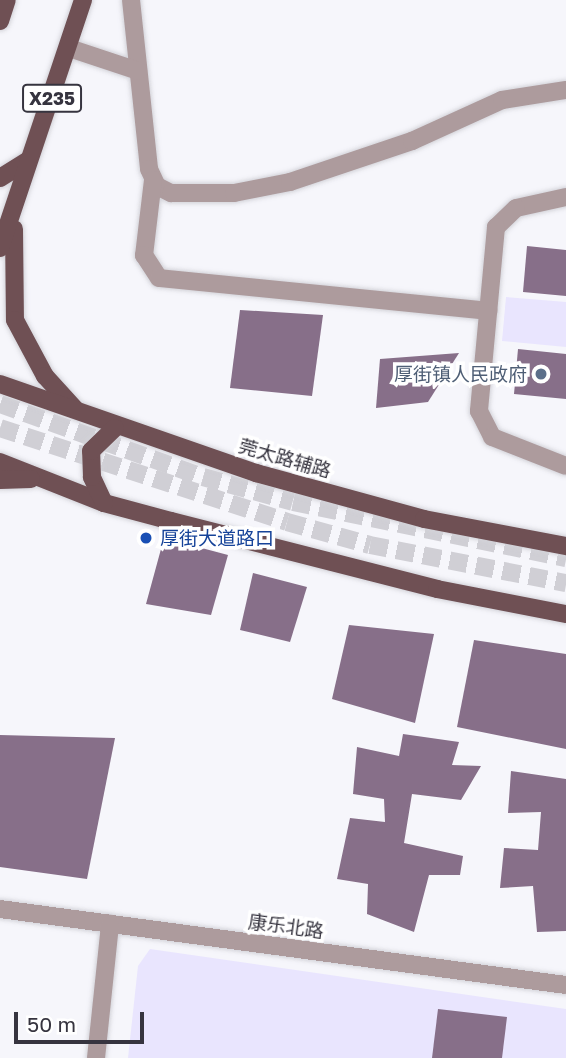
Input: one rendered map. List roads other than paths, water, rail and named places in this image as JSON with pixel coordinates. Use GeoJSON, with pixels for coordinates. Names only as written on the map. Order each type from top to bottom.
{"type":"FeatureCollection","features":[{"type":"Feature","properties":{"kind":"main road"},"geometry":{"type":"LineString","coordinates":[[0,21],[6,0]]}},
{"type":"Feature","properties":{"kind":"main road","name":"X235"},"geometry":{"type":"LineString","coordinates":[[18,196],[83,0]]}},
{"type":"Feature","properties":{"kind":"main road"},"geometry":{"type":"LineString","coordinates":[[0,178],[33,156]]}},
{"type":"Feature","properties":{"kind":"main road"},"geometry":{"type":"LineString","coordinates":[[0,248],[18,196]]}},
{"type":"Feature","properties":{"kind":"main road"},"geometry":{"type":"LineString","coordinates":[[18,196],[10,259],[15,320],[45,376],[82,416]]}},
{"type":"Feature","properties":{"kind":"main road","name":"莞太路辅路"},"geometry":{"type":"LineString","coordinates":[[0,384],[115,428],[424,519],[566,546]]}},
{"type":"Feature","properties":{"kind":"main road"},"geometry":{"type":"LineString","coordinates":[[104,503],[92,477],[91,451],[115,428]]}},
{"type":"Feature","properties":{"kind":"main road"},"geometry":{"type":"LineString","coordinates":[[0,462],[104,503],[437,589],[566,614]]}},
{"type":"Feature","properties":{"kind":"main road"},"geometry":{"type":"LineString","coordinates":[[0,480],[44,481]]}},
{"type":"Feature","properties":{"kind":"street"},"geometry":{"type":"LineString","coordinates":[[131,0],[153,180],[144,255],[159,278],[488,311]]}},
{"type":"Feature","properties":{"kind":"street"},"geometry":{"type":"LineString","coordinates":[[69,48],[138,71]]}},
{"type":"Feature","properties":{"kind":"street"},"geometry":{"type":"LineString","coordinates":[[153,180],[164,191],[216,194],[290,182],[412,141],[502,100],[566,90]]}},
{"type":"Feature","properties":{"kind":"street"},"geometry":{"type":"LineString","coordinates":[[566,197],[502,215],[496,227],[479,411],[482,426],[492,437],[566,466]]}},
{"type":"Feature","properties":{"kind":"street","name":"康乐北路"},"geometry":{"type":"LineString","coordinates":[[0,909],[566,985]]}},
{"type":"Feature","properties":{"kind":"street"},"geometry":{"type":"LineString","coordinates":[[96,1058],[110,924]]}},
{"type":"Feature","properties":{"kind":"tunnel"},"geometry":{"type":"LineString","coordinates":[[0,404],[203,477],[293,502],[566,558]]}},
{"type":"Feature","properties":{"kind":"tunnel"},"geometry":{"type":"LineString","coordinates":[[0,428],[287,522],[370,545],[566,583]]}},
{"type":"Feature","properties":{"kind":"place","name":"厚街镇人民政府"},"geometry":{"type":"Point","coordinates":[541,374]}},
{"type":"Feature","properties":{"kind":"place","name":"厚街大道路口"},"geometry":{"type":"Point","coordinates":[146,538]}}]}
